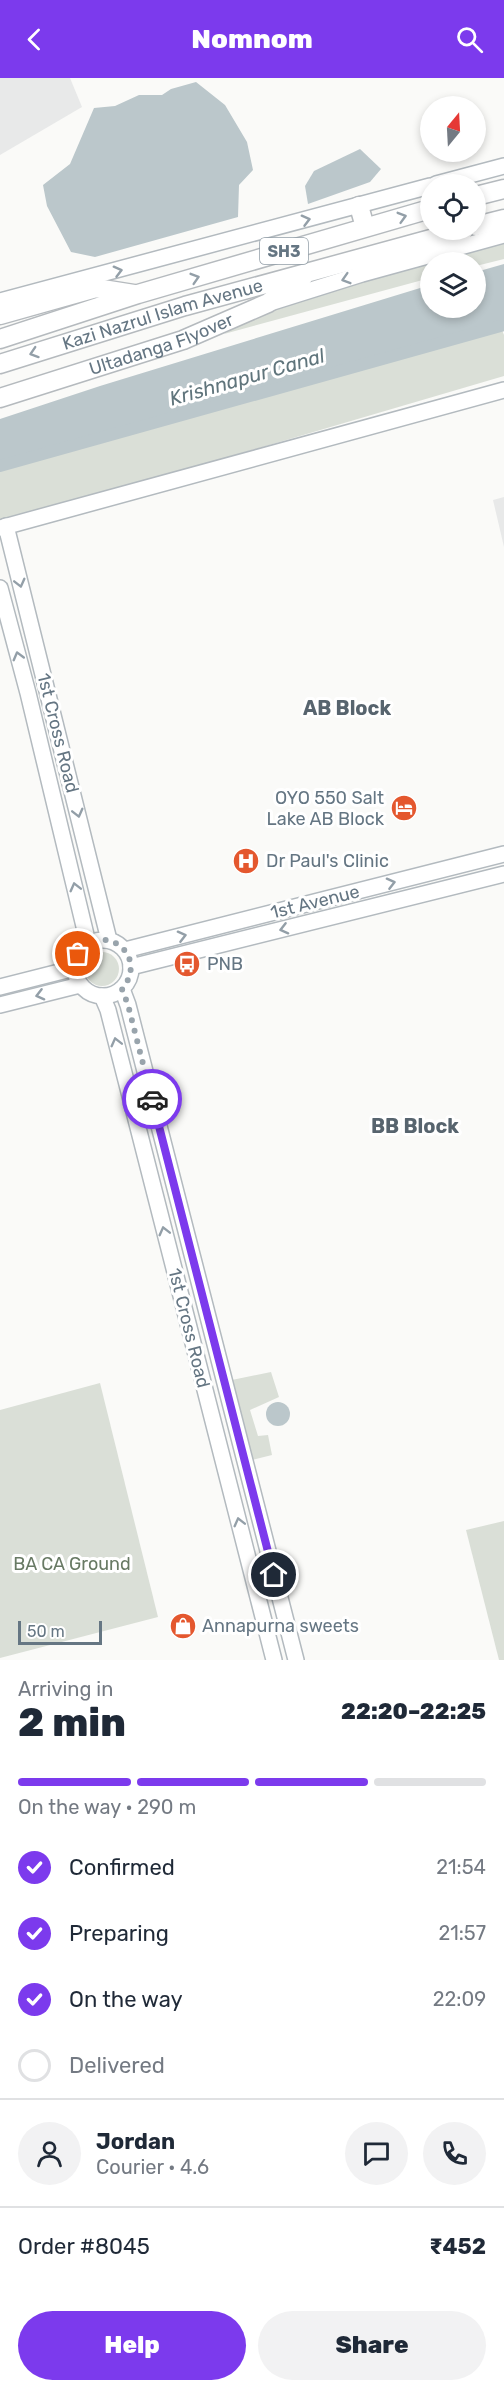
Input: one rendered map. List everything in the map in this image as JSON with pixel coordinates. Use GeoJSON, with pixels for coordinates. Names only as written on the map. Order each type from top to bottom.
{"type":"FeatureCollection","features":[{"type":"Feature","properties":{"kind":"main road"},"geometry":{"type":"LineString","coordinates":[[486,194],[504,189]]}},
{"type":"Feature","properties":{"kind":"main road"},"geometry":{"type":"LineString","coordinates":[[359,206],[365,227]]}},
{"type":"Feature","properties":{"kind":"main road","name":"Kazi Nazrul Islam Avenue"},"geometry":{"type":"LineString","coordinates":[[0,339],[138,294],[420,211]]}},
{"type":"Feature","properties":{"kind":"main road"},"geometry":{"type":"LineString","coordinates":[[486,224],[504,219]]}},
{"type":"Feature","properties":{"kind":"main road","name":"Kazi Nazrul Islam Avenue"},"geometry":{"type":"LineString","coordinates":[[0,364],[175,309],[426,240]]}},
{"type":"Feature","properties":{"kind":"main road","name":"Ultadanga Flyover"},"geometry":{"type":"LineString","coordinates":[[0,398],[183,340],[268,303],[311,270]]}},
{"type":"Feature","properties":{"kind":"main road","name":"SH3"},"geometry":{"type":"LineString","coordinates":[[0,315],[96,288],[138,294]]}},
{"type":"Feature","properties":{"kind":"street"},"geometry":{"type":"LineString","coordinates":[[474,174],[504,166]]}},
{"type":"Feature","properties":{"kind":"street"},"geometry":{"type":"LineString","coordinates":[[0,301],[420,189]]}},
{"type":"Feature","properties":{"kind":"street","name":"Kazi Nazrul Islam Avenue"},"geometry":{"type":"LineString","coordinates":[[268,303],[362,274],[504,235]]}},
{"type":"Feature","properties":{"kind":"street"},"geometry":{"type":"LineString","coordinates":[[3,527],[504,390]]}},
{"type":"Feature","properties":{"kind":"street","name":"1st Cross Road"},"geometry":{"type":"LineString","coordinates":[[3,527],[109,940]]}},
{"type":"Feature","properties":{"kind":"street"},"geometry":{"type":"LineString","coordinates":[[0,588],[28,693],[88,944]]}},
{"type":"Feature","properties":{"kind":"street"},"geometry":{"type":"LineString","coordinates":[[28,693],[46,688]]}},
{"type":"Feature","properties":{"kind":"street","name":"1st Avenue"},"geometry":{"type":"LineString","coordinates":[[125,950],[504,854]]}},
{"type":"Feature","properties":{"kind":"street","name":"1st Avenue"},"geometry":{"type":"LineString","coordinates":[[131,968],[504,874]]}},
{"type":"Feature","properties":{"kind":"street"},"geometry":{"type":"LineString","coordinates":[[311,903],[316,921]]}},
{"type":"Feature","properties":{"kind":"street"},"geometry":{"type":"LineString","coordinates":[[95,940],[109,940],[125,950],[131,968],[127,983],[122,989],[109,996],[102,996],[90,993],[80,985],[75,968],[78,954],[88,944],[95,940]]}},
{"type":"Feature","properties":{"kind":"street"},"geometry":{"type":"LineString","coordinates":[[0,987],[75,968]]}},
{"type":"Feature","properties":{"kind":"street"},"geometry":{"type":"LineString","coordinates":[[0,1005],[80,985]]}},
{"type":"Feature","properties":{"kind":"street","name":"1st Cross Road"},"geometry":{"type":"LineString","coordinates":[[122,989],[296,1660]]}},
{"type":"Feature","properties":{"kind":"street","name":"1st Cross Road"},"geometry":{"type":"LineString","coordinates":[[102,996],[111,1021],[274,1660]]}},
{"type":"Feature","properties":{"kind":"street"},"geometry":{"type":"LineString","coordinates":[[186,1316],[206,1310]]}},
{"type":"Feature","properties":{"kind":"shaded area"},"geometry":{"type":"Polygon","coordinates":[[[0,78],[70,78],[82,107],[0,155],[0,78]]]}},
{"type":"Feature","properties":{"kind":"shaded area"},"geometry":{"type":"Polygon","coordinates":[[[504,497],[504,547],[493,500],[504,497]]]}},
{"type":"Feature","properties":{"kind":"green space"},"geometry":{"type":"Polygon","coordinates":[[[504,231],[504,259],[486,264],[486,252],[420,252],[468,240],[486,240],[486,236],[504,231]]]}},
{"type":"Feature","properties":{"kind":"green space"},"geometry":{"type":"Polygon","coordinates":[[[420,252],[420,281],[224,334],[316,278],[420,252]]]}},
{"type":"Feature","properties":{"kind":"green space"},"geometry":{"type":"Polygon","coordinates":[[[495,327],[502,330],[504,335],[504,376],[0,524],[0,470],[495,327]]]}},
{"type":"Feature","properties":{"kind":"green space"},"geometry":{"type":"Polygon","coordinates":[[[102,952],[114,957],[119,969],[114,981],[102,986],[90,981],[85,969],[90,957],[102,952]]]}},
{"type":"Feature","properties":{"kind":"green space"},"geometry":{"type":"Polygon","coordinates":[[[271,1372],[279,1397],[250,1410],[258,1436],[268,1435],[272,1455],[248,1461],[227,1381],[271,1372]]]}},
{"type":"Feature","properties":{"kind":"green space","name":"BA CA Ground"},"geometry":{"type":"Polygon","coordinates":[[[100,1383],[158,1617],[0,1658],[0,1410],[100,1383]]]}},
{"type":"Feature","properties":{"kind":"green space"},"geometry":{"type":"Polygon","coordinates":[[[504,1521],[504,1660],[499,1660],[466,1530],[504,1521]]]}},
{"type":"Feature","properties":{"kind":"water"},"geometry":{"type":"Polygon","coordinates":[[[196,82],[225,105],[247,142],[253,170],[239,185],[238,217],[95,257],[71,252],[47,206],[43,185],[70,164],[94,108],[115,106],[139,95],[162,95],[171,89],[196,82]]]}},
{"type":"Feature","properties":{"kind":"water"},"geometry":{"type":"Polygon","coordinates":[[[360,149],[381,169],[370,182],[308,204],[305,186],[314,171],[360,149]]]}},
{"type":"Feature","properties":{"kind":"water"},"geometry":{"type":"Polygon","coordinates":[[[504,264],[504,321],[0,466],[0,419],[420,288],[420,318],[486,318],[486,269],[504,264]]]}},
{"type":"Feature","properties":{"kind":"water"},"geometry":{"type":"Polygon","coordinates":[[[278,1402],[286,1406],[290,1414],[286,1422],[278,1426],[270,1422],[266,1414],[270,1406],[278,1402]]]}},
{"type":"Feature","properties":{"kind":"waterway","name":"Krishnapur Canal"},"geometry":{"type":"LineString","coordinates":[[0,466],[504,325]]}},
{"type":"Feature","properties":{"kind":"way so far"},"geometry":{"type":"LineString","coordinates":[[78,954],[88,944],[102,939],[115,942],[129,955],[130,975],[122,989],[152,1099]]}},
{"type":"Feature","properties":{"kind":"place","name":"OYO 550 Salt Lake AB Block"},"geometry":{"type":"Point","coordinates":[404,808]}},
{"type":"Feature","properties":{"kind":"place","name":"Dr Paul's Clinic"},"geometry":{"type":"Point","coordinates":[246,861]}},
{"type":"Feature","properties":{"kind":"place","name":"PNB"},"geometry":{"type":"Point","coordinates":[187,964]}},
{"type":"Feature","properties":{"kind":"place","name":"Annapurna sweets"},"geometry":{"type":"Point","coordinates":[183,1626]}},
{"type":"Feature","properties":{"kind":"district","name":"AB Block"},"geometry":{"type":"Point","coordinates":[347,708]}},
{"type":"Feature","properties":{"kind":"district","name":"BB Block"},"geometry":{"type":"Point","coordinates":[415,1126]}},
{"type":"Feature","properties":{"kind":"route"},"geometry":{"type":"LineString","coordinates":[[152,1099],[274,1575]]}}]}
